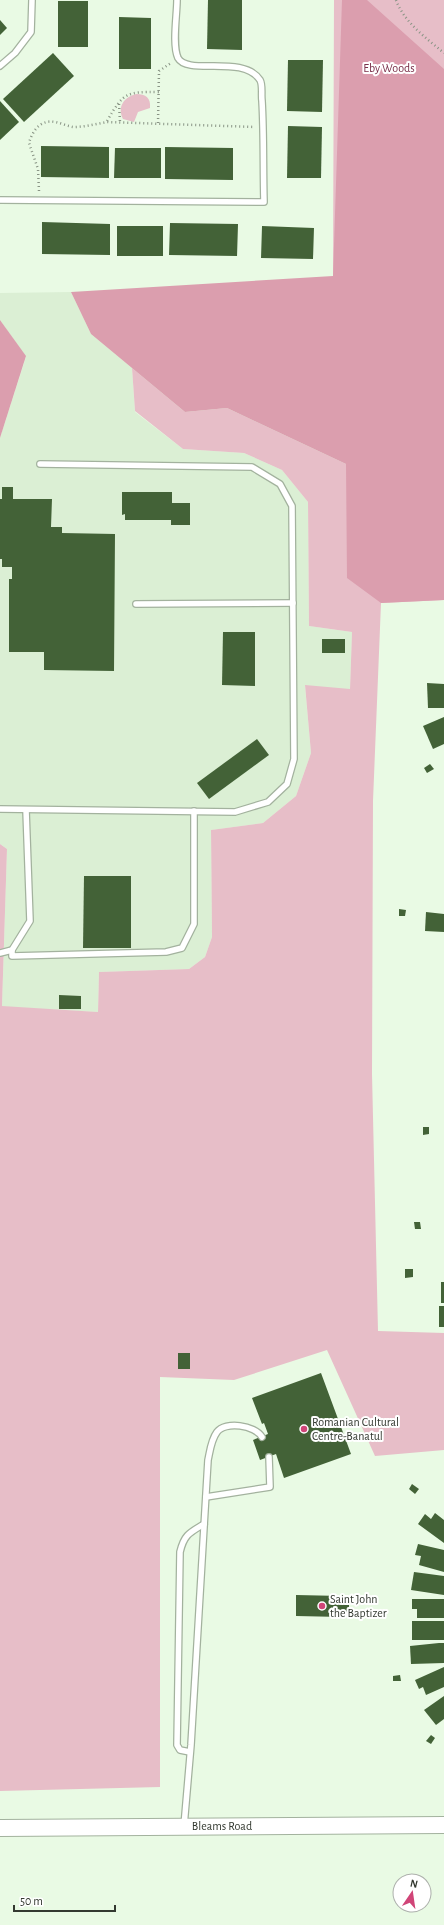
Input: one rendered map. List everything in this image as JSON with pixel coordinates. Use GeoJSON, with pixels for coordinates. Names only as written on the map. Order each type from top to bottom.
{"type":"FeatureCollection","features":[{"type":"Feature","properties":{"kind":"main road","name":"Bleams Road"},"geometry":{"type":"LineString","coordinates":[[0,1828],[444,1825]]}},
{"type":"Feature","properties":{"kind":"lane"},"geometry":{"type":"LineString","coordinates":[[0,66],[15,53],[31,32],[32,0]]}},
{"type":"Feature","properties":{"kind":"lane"},"geometry":{"type":"LineString","coordinates":[[0,200],[264,202],[261,81],[252,72],[243,67],[187,64],[179,59],[175,48],[177,0]]}},
{"type":"Feature","properties":{"kind":"lane"},"geometry":{"type":"LineString","coordinates":[[0,809],[235,812],[268,802],[287,784],[294,759],[292,506],[280,484],[252,467],[40,464]]}},
{"type":"Feature","properties":{"kind":"lane"},"geometry":{"type":"LineString","coordinates":[[136,604],[293,603]]}},
{"type":"Feature","properties":{"kind":"lane"},"geometry":{"type":"LineString","coordinates":[[26,810],[30,921],[12,950],[12,956],[166,952],[182,948],[194,924],[194,811]]}},
{"type":"Feature","properties":{"kind":"lane"},"geometry":{"type":"LineString","coordinates":[[0,953],[12,950]]}},
{"type":"Feature","properties":{"kind":"lane"},"geometry":{"type":"LineString","coordinates":[[184,1827],[208,1460],[213,1440],[218,1431],[227,1427],[247,1426],[258,1430],[262,1437]]}},
{"type":"Feature","properties":{"kind":"lane"},"geometry":{"type":"LineString","coordinates":[[206,1498],[270,1487],[269,1457]]}},
{"type":"Feature","properties":{"kind":"lane"},"geometry":{"type":"LineString","coordinates":[[190,1752],[180,1750],[177,1745],[180,1552],[183,1541],[189,1533],[204,1524]]}},
{"type":"Feature","properties":{"kind":"path"},"geometry":{"type":"LineString","coordinates":[[396,0],[399,7],[409,20],[444,53]]}},
{"type":"Feature","properties":{"kind":"path"},"geometry":{"type":"LineString","coordinates":[[158,124],[159,71],[179,59]]}},
{"type":"Feature","properties":{"kind":"path"},"geometry":{"type":"LineString","coordinates":[[107,122],[125,96],[133,92],[159,92]]}},
{"type":"Feature","properties":{"kind":"path"},"geometry":{"type":"LineString","coordinates":[[120,103],[120,122]]}},
{"type":"Feature","properties":{"kind":"path"},"geometry":{"type":"LineString","coordinates":[[39,200],[38,169],[29,143],[35,129],[41,124],[52,121],[73,127],[90,126],[107,122],[120,122],[263,128]]}},
{"type":"Feature","properties":{"kind":"shaded area"},"geometry":{"type":"Polygon","coordinates":[[[71,292],[91,334],[132,368],[135,412],[183,449],[244,453],[282,470],[308,502],[309,626],[352,632],[350,690],[305,686],[311,753],[296,796],[263,823],[211,830],[212,937],[205,957],[189,969],[99,972],[98,1012],[2,1007],[7,849],[0,844],[0,438],[26,357],[0,320],[0,293],[71,292]]]}},
{"type":"Feature","properties":{"kind":"green space"},"geometry":{"type":"Polygon","coordinates":[[[334,0],[444,0],[444,600],[381,603],[373,801],[372,1074],[378,1331],[444,1333],[444,1450],[375,1456],[327,1350],[234,1380],[160,1377],[160,1787],[0,1791],[0,844],[7,849],[2,1006],[98,1012],[99,972],[189,969],[205,957],[212,937],[211,830],[263,823],[296,796],[311,753],[305,685],[350,689],[352,632],[309,626],[308,502],[282,470],[244,453],[183,449],[135,411],[132,368],[185,412],[227,408],[346,464],[333,276],[334,0]]]}},
{"type":"Feature","properties":{"kind":"green space","name":"Eby Woods"},"geometry":{"type":"Polygon","coordinates":[[[342,0],[367,0],[444,69],[444,600],[381,603],[347,578],[346,464],[227,408],[185,412],[91,334],[71,292],[333,276],[342,0]]]}},
{"type":"Feature","properties":{"kind":"green space"},"geometry":{"type":"Polygon","coordinates":[[[136,94],[143,95],[149,99],[150,108],[138,112],[134,122],[123,119],[121,115],[121,107],[123,103],[128,97],[136,94]]]}},
{"type":"Feature","properties":{"kind":"green space"},"geometry":{"type":"Polygon","coordinates":[[[0,320],[26,356],[0,438],[0,320]]]}},
{"type":"Feature","properties":{"kind":"building"},"geometry":{"type":"Polygon","coordinates":[[[208,0],[242,0],[242,50],[207,49],[208,0]]]}},
{"type":"Feature","properties":{"kind":"building"},"geometry":{"type":"Polygon","coordinates":[[[58,1],[88,1],[88,47],[58,47],[58,1]]]}},
{"type":"Feature","properties":{"kind":"building"},"geometry":{"type":"Polygon","coordinates":[[[119,17],[151,18],[151,69],[119,69],[119,17]]]}},
{"type":"Feature","properties":{"kind":"building"},"geometry":{"type":"Polygon","coordinates":[[[0,20],[7,28],[0,35],[0,20]]]}},
{"type":"Feature","properties":{"kind":"building"},"geometry":{"type":"Polygon","coordinates":[[[53,53],[74,76],[24,122],[3,99],[53,53]]]}},
{"type":"Feature","properties":{"kind":"building"},"geometry":{"type":"Polygon","coordinates":[[[288,60],[323,60],[322,112],[287,111],[288,60]]]}},
{"type":"Feature","properties":{"kind":"building"},"geometry":{"type":"Polygon","coordinates":[[[0,101],[19,122],[0,140],[0,101]]]}},
{"type":"Feature","properties":{"kind":"building"},"geometry":{"type":"Polygon","coordinates":[[[288,126],[322,127],[321,178],[287,178],[288,126]]]}},
{"type":"Feature","properties":{"kind":"building"},"geometry":{"type":"Polygon","coordinates":[[[41,146],[109,147],[109,178],[41,177],[41,146]]]}},
{"type":"Feature","properties":{"kind":"building"},"geometry":{"type":"Polygon","coordinates":[[[165,147],[233,148],[233,180],[165,179],[165,147]]]}},
{"type":"Feature","properties":{"kind":"building"},"geometry":{"type":"Polygon","coordinates":[[[115,148],[161,148],[161,178],[114,178],[115,148]]]}},
{"type":"Feature","properties":{"kind":"building"},"geometry":{"type":"Polygon","coordinates":[[[42,222],[110,224],[110,255],[42,254],[42,222]]]}},
{"type":"Feature","properties":{"kind":"building"},"geometry":{"type":"Polygon","coordinates":[[[170,223],[238,224],[237,256],[169,255],[170,223]]]}},
{"type":"Feature","properties":{"kind":"building"},"geometry":{"type":"Polygon","coordinates":[[[117,226],[163,226],[163,256],[117,256],[117,226]]]}},
{"type":"Feature","properties":{"kind":"building"},"geometry":{"type":"Polygon","coordinates":[[[262,226],[314,228],[313,259],[261,258],[262,226]]]}},
{"type":"Feature","properties":{"kind":"building"},"geometry":{"type":"Polygon","coordinates":[[[2,487],[13,487],[13,499],[52,499],[51,527],[62,527],[62,533],[115,534],[114,671],[44,670],[44,652],[9,652],[9,579],[12,579],[12,567],[2,567],[2,559],[0,559],[0,499],[2,499],[2,487]]]}},
{"type":"Feature","properties":{"kind":"building"},"geometry":{"type":"Polygon","coordinates":[[[122,492],[172,492],[172,503],[190,503],[190,525],[171,525],[171,520],[125,520],[125,514],[122,515],[122,492]]]}},
{"type":"Feature","properties":{"kind":"building"},"geometry":{"type":"Polygon","coordinates":[[[223,632],[255,632],[255,686],[222,685],[223,632]]]}},
{"type":"Feature","properties":{"kind":"building"},"geometry":{"type":"Polygon","coordinates":[[[322,639],[345,639],[345,653],[322,653],[322,639]]]}},
{"type":"Feature","properties":{"kind":"building"},"geometry":{"type":"Polygon","coordinates":[[[427,683],[444,684],[444,708],[428,708],[427,683]]]}},
{"type":"Feature","properties":{"kind":"building"},"geometry":{"type":"Polygon","coordinates":[[[444,717],[444,744],[433,749],[423,726],[444,717]]]}},
{"type":"Feature","properties":{"kind":"building"},"geometry":{"type":"Polygon","coordinates":[[[257,739],[269,755],[209,799],[197,783],[257,739]]]}},
{"type":"Feature","properties":{"kind":"building"},"geometry":{"type":"Polygon","coordinates":[[[430,764],[434,769],[427,773],[424,768],[430,764]]]}},
{"type":"Feature","properties":{"kind":"building"},"geometry":{"type":"Polygon","coordinates":[[[84,876],[131,876],[131,948],[83,948],[84,876]]]}},
{"type":"Feature","properties":{"kind":"building"},"geometry":{"type":"Polygon","coordinates":[[[399,909],[406,910],[405,916],[399,916],[399,909]]]}},
{"type":"Feature","properties":{"kind":"building"},"geometry":{"type":"Polygon","coordinates":[[[426,912],[444,914],[444,932],[425,931],[426,912]]]}},
{"type":"Feature","properties":{"kind":"building"},"geometry":{"type":"Polygon","coordinates":[[[59,995],[81,996],[81,1009],[59,1009],[59,995]]]}},
{"type":"Feature","properties":{"kind":"building"},"geometry":{"type":"Polygon","coordinates":[[[423,1127],[429,1127],[429,1134],[423,1135],[423,1127]]]}},
{"type":"Feature","properties":{"kind":"building"},"geometry":{"type":"Polygon","coordinates":[[[414,1222],[420,1222],[421,1229],[415,1229],[414,1222]]]}},
{"type":"Feature","properties":{"kind":"building"},"geometry":{"type":"Polygon","coordinates":[[[405,1269],[413,1269],[413,1277],[405,1278],[405,1269]]]}},
{"type":"Feature","properties":{"kind":"building"},"geometry":{"type":"Polygon","coordinates":[[[441,1282],[444,1282],[444,1303],[441,1303],[441,1282]]]}},
{"type":"Feature","properties":{"kind":"building"},"geometry":{"type":"Polygon","coordinates":[[[439,1306],[444,1306],[444,1327],[439,1327],[439,1306]]]}},
{"type":"Feature","properties":{"kind":"building"},"geometry":{"type":"Polygon","coordinates":[[[178,1353],[190,1353],[190,1369],[178,1369],[178,1353]]]}},
{"type":"Feature","properties":{"kind":"building","name":"Romanian Cultural Centre-Banatul"},"geometry":{"type":"Polygon","coordinates":[[[321,1373],[351,1454],[284,1478],[276,1454],[260,1460],[253,1440],[268,1434],[264,1423],[262,1424],[252,1398],[321,1373]]]}},
{"type":"Feature","properties":{"kind":"building"},"geometry":{"type":"Polygon","coordinates":[[[412,1484],[419,1489],[415,1494],[409,1489],[412,1484]]]}},
{"type":"Feature","properties":{"kind":"building"},"geometry":{"type":"Polygon","coordinates":[[[435,1513],[444,1520],[444,1543],[418,1524],[425,1514],[431,1519],[435,1513]]]}},
{"type":"Feature","properties":{"kind":"building"},"geometry":{"type":"Polygon","coordinates":[[[418,1544],[444,1550],[444,1572],[419,1565],[421,1556],[415,1555],[418,1544]]]}},
{"type":"Feature","properties":{"kind":"building"},"geometry":{"type":"Polygon","coordinates":[[[414,1572],[444,1576],[444,1595],[411,1590],[414,1572]]]}},
{"type":"Feature","properties":{"kind":"building","name":"Saint John the Baptizer"},"geometry":{"type":"Polygon","coordinates":[[[296,1595],[342,1596],[349,1602],[349,1610],[342,1617],[296,1616],[296,1595]]]}},
{"type":"Feature","properties":{"kind":"building"},"geometry":{"type":"Polygon","coordinates":[[[412,1599],[444,1599],[444,1618],[417,1618],[417,1609],[412,1609],[412,1599]]]}},
{"type":"Feature","properties":{"kind":"building"},"geometry":{"type":"Polygon","coordinates":[[[412,1621],[444,1621],[444,1640],[412,1640],[412,1621]]]}},
{"type":"Feature","properties":{"kind":"building"},"geometry":{"type":"Polygon","coordinates":[[[444,1643],[444,1663],[411,1664],[410,1646],[444,1643]]]}},
{"type":"Feature","properties":{"kind":"building"},"geometry":{"type":"Polygon","coordinates":[[[444,1667],[444,1687],[426,1695],[423,1687],[419,1689],[415,1680],[444,1667]]]}},
{"type":"Feature","properties":{"kind":"building"},"geometry":{"type":"Polygon","coordinates":[[[400,1675],[401,1681],[393,1681],[393,1676],[400,1675]]]}},
{"type":"Feature","properties":{"kind":"building"},"geometry":{"type":"Polygon","coordinates":[[[444,1696],[444,1719],[436,1725],[424,1710],[444,1696]]]}},
{"type":"Feature","properties":{"kind":"building"},"geometry":{"type":"Polygon","coordinates":[[[431,1735],[435,1738],[431,1744],[426,1741],[431,1735]]]}},
{"type":"Feature","properties":{"kind":"place","name":"Romanian Cultural Centre-Banatul"},"geometry":{"type":"Point","coordinates":[304,1429]}},
{"type":"Feature","properties":{"kind":"place","name":"Saint John the Baptizer"},"geometry":{"type":"Point","coordinates":[322,1606]}}]}
